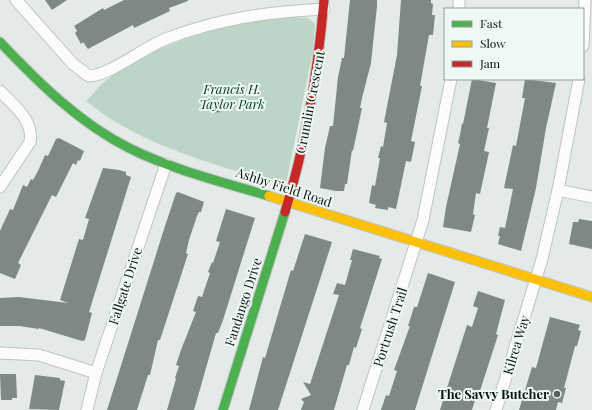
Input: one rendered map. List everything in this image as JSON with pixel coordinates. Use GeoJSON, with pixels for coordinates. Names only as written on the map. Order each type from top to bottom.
{"type":"FeatureCollection","features":[{"type":"Feature","properties":{"kind":"street"},"geometry":{"type":"LineString","coordinates":[[16,0],[73,64],[89,76],[104,73],[151,46],[195,28],[261,13],[324,5]]}},
{"type":"Feature","properties":{"kind":"street"},"geometry":{"type":"LineString","coordinates":[[584,23],[585,0]]}},
{"type":"Feature","properties":{"kind":"street","name":"Crumlin Crescent"},"geometry":{"type":"LineString","coordinates":[[289,203],[295,180],[319,57],[324,5]]}},
{"type":"Feature","properties":{"kind":"street","name":"Ashby Field Road"},"geometry":{"type":"LineString","coordinates":[[0,42],[44,86],[85,120],[122,144],[166,164],[592,297]]}},
{"type":"Feature","properties":{"kind":"street"},"geometry":{"type":"LineString","coordinates":[[416,243],[423,220],[451,80]]}},
{"type":"Feature","properties":{"kind":"street","name":"Kilrea Way"},"geometry":{"type":"LineString","coordinates":[[496,410],[537,280],[558,190],[579,80]]}},
{"type":"Feature","properties":{"kind":"street"},"geometry":{"type":"LineString","coordinates":[[0,91],[27,120],[31,133],[30,142],[0,187]]}},
{"type":"Feature","properties":{"kind":"street","name":"Fallgate Drive"},"geometry":{"type":"LineString","coordinates":[[87,410],[96,372],[166,164]]}},
{"type":"Feature","properties":{"kind":"street"},"geometry":{"type":"LineString","coordinates":[[558,190],[592,196]]}},
{"type":"Feature","properties":{"kind":"street","name":"Fandango Drive"},"geometry":{"type":"LineString","coordinates":[[223,410],[289,203]]}},
{"type":"Feature","properties":{"kind":"street","name":"Portrush Trail"},"geometry":{"type":"LineString","coordinates":[[363,410],[416,243]]}},
{"type":"Feature","properties":{"kind":"street"},"geometry":{"type":"LineString","coordinates":[[0,353],[39,355],[96,372]]}},
{"type":"Feature","properties":{"kind":"green space","name":"Francis H. Taylor Park"},"geometry":{"type":"Polygon","coordinates":[[[290,17],[308,18],[315,24],[313,50],[287,179],[281,185],[204,161],[154,142],[108,117],[86,101],[105,81],[125,67],[169,45],[216,29],[290,17]]]}},
{"type":"Feature","properties":{"kind":"building"},"geometry":{"type":"Polygon","coordinates":[[[45,0],[67,0],[52,10],[45,0]]]}},
{"type":"Feature","properties":{"kind":"building"},"geometry":{"type":"Polygon","coordinates":[[[124,0],[188,1],[169,8],[170,11],[134,28],[133,25],[88,49],[83,42],[81,44],[75,33],[77,31],[74,26],[103,8],[104,10],[124,0]]]}},
{"type":"Feature","properties":{"kind":"building"},"geometry":{"type":"Polygon","coordinates":[[[350,0],[377,0],[377,6],[371,63],[360,108],[362,108],[353,151],[352,150],[347,184],[345,184],[344,191],[336,191],[320,188],[325,148],[330,126],[333,126],[338,77],[342,58],[344,58],[350,0]]]}},
{"type":"Feature","properties":{"kind":"building"},"geometry":{"type":"Polygon","coordinates":[[[401,0],[431,0],[431,3],[433,4],[432,15],[435,15],[433,35],[429,35],[420,86],[422,86],[411,141],[415,142],[411,162],[406,161],[396,209],[388,207],[388,210],[375,208],[376,205],[369,203],[372,185],[375,186],[380,158],[378,158],[381,146],[383,147],[387,123],[384,122],[397,55],[401,0]]]}},
{"type":"Feature","properties":{"kind":"building"},"geometry":{"type":"Polygon","coordinates":[[[472,80],[496,83],[484,151],[489,152],[480,194],[476,193],[473,214],[475,215],[471,232],[443,227],[460,144],[458,143],[462,123],[463,124],[472,80]]]}},
{"type":"Feature","properties":{"kind":"building"},"geometry":{"type":"Polygon","coordinates":[[[525,80],[556,83],[546,128],[536,188],[521,251],[498,244],[500,236],[498,236],[500,227],[505,228],[513,189],[504,188],[513,145],[516,146],[525,98],[522,98],[525,80]]]}},
{"type":"Feature","properties":{"kind":"building"},"geometry":{"type":"Polygon","coordinates":[[[215,102],[219,102],[221,103],[221,111],[215,112],[212,109],[212,105],[215,102]]]}},
{"type":"Feature","properties":{"kind":"building"},"geometry":{"type":"Polygon","coordinates":[[[59,138],[84,151],[80,161],[78,160],[76,165],[73,163],[56,197],[52,195],[18,263],[21,265],[15,279],[0,273],[0,231],[10,209],[13,210],[23,185],[27,187],[31,179],[33,180],[45,155],[48,156],[56,139],[59,138]]]}},
{"type":"Feature","properties":{"kind":"building"},"geometry":{"type":"Polygon","coordinates":[[[103,168],[126,172],[126,175],[131,177],[89,312],[92,313],[85,340],[82,341],[39,328],[0,326],[0,298],[19,297],[68,303],[60,300],[79,239],[83,240],[89,219],[85,218],[103,168]]]}},
{"type":"Feature","properties":{"kind":"building"},"geometry":{"type":"Polygon","coordinates":[[[178,192],[204,202],[201,212],[199,212],[197,216],[189,240],[186,253],[188,254],[160,340],[158,340],[150,375],[148,375],[137,410],[107,410],[165,226],[176,193],[178,192]]]}},
{"type":"Feature","properties":{"kind":"building"},"geometry":{"type":"Polygon","coordinates":[[[226,209],[255,218],[223,320],[218,333],[216,333],[194,410],[167,410],[179,366],[176,365],[196,312],[193,311],[198,296],[202,297],[210,273],[208,272],[212,262],[213,263],[220,242],[216,241],[226,209]]]}},
{"type":"Feature","properties":{"kind":"building"},"geometry":{"type":"Polygon","coordinates":[[[579,219],[592,221],[592,249],[569,244],[573,222],[578,222],[579,219]]]}},
{"type":"Feature","properties":{"kind":"building"},"geometry":{"type":"Polygon","coordinates":[[[305,234],[332,242],[278,410],[249,410],[263,357],[265,358],[291,270],[293,271],[305,234]]]}},
{"type":"Feature","properties":{"kind":"building"},"geometry":{"type":"Polygon","coordinates":[[[353,249],[380,256],[379,258],[382,259],[360,328],[362,329],[356,348],[354,347],[349,365],[347,365],[334,410],[301,410],[304,402],[301,399],[311,395],[303,382],[310,384],[339,295],[333,294],[337,283],[345,285],[352,260],[350,260],[353,249]]]}},
{"type":"Feature","properties":{"kind":"building"},"geometry":{"type":"Polygon","coordinates":[[[428,273],[455,282],[415,410],[381,410],[386,395],[389,396],[397,371],[394,370],[410,326],[408,326],[414,307],[417,307],[428,273]]]}},
{"type":"Feature","properties":{"kind":"building"},"geometry":{"type":"Polygon","coordinates":[[[478,291],[505,300],[496,334],[498,335],[478,397],[476,397],[472,410],[440,410],[467,325],[472,327],[478,308],[473,306],[478,291]]]}},
{"type":"Feature","properties":{"kind":"building"},"geometry":{"type":"Polygon","coordinates":[[[550,317],[580,325],[578,330],[581,331],[577,346],[575,346],[564,388],[566,388],[562,403],[558,402],[556,410],[519,410],[532,367],[536,368],[550,317]]]}},
{"type":"Feature","properties":{"kind":"building"},"geometry":{"type":"Polygon","coordinates":[[[0,374],[16,374],[17,398],[12,398],[12,400],[1,400],[0,374]]]}},
{"type":"Feature","properties":{"kind":"building"},"geometry":{"type":"Polygon","coordinates":[[[35,375],[60,378],[60,380],[65,381],[59,410],[29,409],[35,375]]]}},
{"type":"Feature","properties":{"kind":"traffic: fast"},"geometry":{"type":"LineString","coordinates":[[0,42],[44,87],[60,101],[93,127],[111,138],[129,148],[163,163],[269,196]]}},
{"type":"Feature","properties":{"kind":"traffic: fast"},"geometry":{"type":"LineString","coordinates":[[223,410],[285,212]]}},
{"type":"Feature","properties":{"kind":"traffic: slow"},"geometry":{"type":"LineString","coordinates":[[269,196],[592,297]]}},
{"type":"Feature","properties":{"kind":"traffic: jam"},"geometry":{"type":"LineString","coordinates":[[285,212],[299,160],[315,80],[324,0]]}},
{"type":"Feature","properties":{"kind":"place","name":"The Savvy Butcher"},"geometry":{"type":"Point","coordinates":[557,394]}}]}
